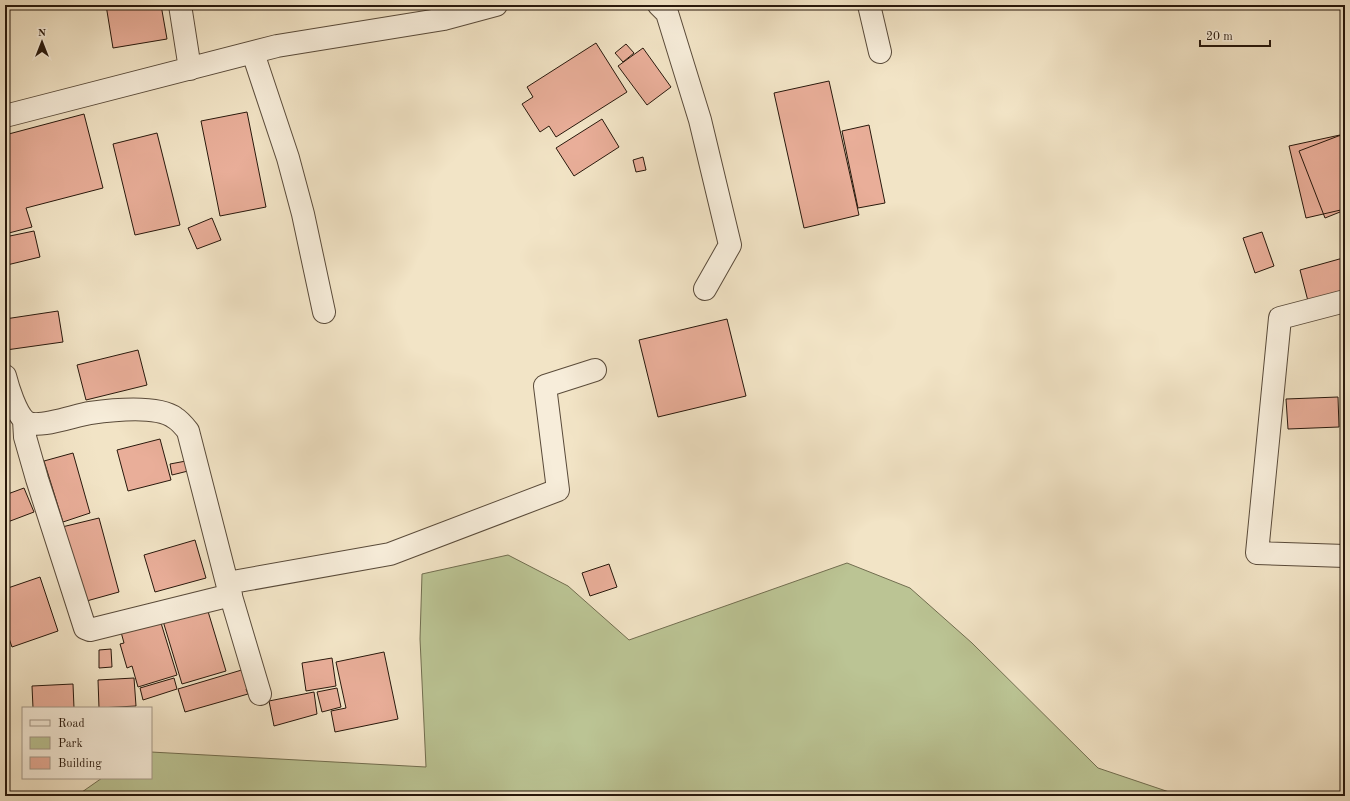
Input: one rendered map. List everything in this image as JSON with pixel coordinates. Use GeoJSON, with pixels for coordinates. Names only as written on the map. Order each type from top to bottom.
{"type":"FeatureCollection","features":[{"type":"Feature","properties":{"kind":"street"},"geometry":{"type":"LineString","coordinates":[[180,5],[190,69]]}},
{"type":"Feature","properties":{"kind":"street"},"geometry":{"type":"LineString","coordinates":[[5,116],[277,46],[444,19],[496,5]]}},
{"type":"Feature","properties":{"kind":"street"},"geometry":{"type":"LineString","coordinates":[[659,5],[667,13],[700,120],[730,245],[705,289]]}},
{"type":"Feature","properties":{"kind":"street"},"geometry":{"type":"LineString","coordinates":[[869,5],[880,52]]}},
{"type":"Feature","properties":{"kind":"street"},"geometry":{"type":"LineString","coordinates":[[253,53],[288,158],[303,214],[324,312]]}},
{"type":"Feature","properties":{"kind":"street"},"geometry":{"type":"LineString","coordinates":[[1345,301],[1280,318],[1257,553],[1345,556]]}},
{"type":"Feature","properties":{"kind":"street"},"geometry":{"type":"LineString","coordinates":[[24,420],[25,437],[37,479],[85,628],[90,630],[229,589],[390,554],[558,490],[545,386],[595,370]]}},
{"type":"Feature","properties":{"kind":"street"},"geometry":{"type":"LineString","coordinates":[[5,376],[19,414],[24,420],[31,424],[42,424],[90,413],[137,409],[152,410],[174,417],[188,430],[229,589],[260,694]]}},
{"type":"Feature","properties":{"kind":"green space"},"geometry":{"type":"Polygon","coordinates":[[[508,555],[568,586],[629,640],[847,563],[910,588],[972,643],[1098,768],[1181,796],[82,796],[82,792],[101,779],[152,779],[152,752],[426,767],[420,639],[422,574],[508,555]]]}},
{"type":"Feature","properties":{"kind":"building"},"geometry":{"type":"Polygon","coordinates":[[[106,5],[161,5],[167,39],[113,48],[106,5]]]}},
{"type":"Feature","properties":{"kind":"building"},"geometry":{"type":"Polygon","coordinates":[[[596,43],[627,92],[556,137],[549,126],[540,132],[522,104],[533,97],[527,87],[596,43]]]}},
{"type":"Feature","properties":{"kind":"building"},"geometry":{"type":"Polygon","coordinates":[[[626,44],[634,53],[623,62],[615,53],[626,44]]]}},
{"type":"Feature","properties":{"kind":"building"},"geometry":{"type":"Polygon","coordinates":[[[643,48],[671,87],[647,105],[618,66],[643,48]]]}},
{"type":"Feature","properties":{"kind":"building"},"geometry":{"type":"Polygon","coordinates":[[[829,81],[859,215],[804,228],[774,93],[829,81]]]}},
{"type":"Feature","properties":{"kind":"building"},"geometry":{"type":"Polygon","coordinates":[[[247,112],[266,207],[220,216],[201,121],[247,112]]]}},
{"type":"Feature","properties":{"kind":"building"},"geometry":{"type":"Polygon","coordinates":[[[84,114],[103,188],[26,208],[32,227],[5,234],[5,135],[84,114]]]}},
{"type":"Feature","properties":{"kind":"building"},"geometry":{"type":"Polygon","coordinates":[[[602,119],[619,147],[574,176],[556,148],[602,119]]]}},
{"type":"Feature","properties":{"kind":"building"},"geometry":{"type":"Polygon","coordinates":[[[869,125],[885,203],[858,208],[842,131],[869,125]]]}},
{"type":"Feature","properties":{"kind":"building"},"geometry":{"type":"Polygon","coordinates":[[[157,133],[180,225],[135,235],[113,144],[157,133]]]}},
{"type":"Feature","properties":{"kind":"building"},"geometry":{"type":"Polygon","coordinates":[[[1340,135],[1345,157],[1345,209],[1306,218],[1289,146],[1340,135]]]}},
{"type":"Feature","properties":{"kind":"building"},"geometry":{"type":"Polygon","coordinates":[[[1341,135],[1345,147],[1345,210],[1325,218],[1299,151],[1341,135]]]}},
{"type":"Feature","properties":{"kind":"building"},"geometry":{"type":"Polygon","coordinates":[[[643,157],[646,170],[636,172],[633,160],[643,157]]]}},
{"type":"Feature","properties":{"kind":"building"},"geometry":{"type":"Polygon","coordinates":[[[212,218],[221,240],[197,249],[188,228],[212,218]]]}},
{"type":"Feature","properties":{"kind":"building"},"geometry":{"type":"Polygon","coordinates":[[[34,231],[40,257],[7,265],[5,258],[5,237],[34,231]]]}},
{"type":"Feature","properties":{"kind":"building"},"geometry":{"type":"Polygon","coordinates":[[[1262,232],[1274,266],[1255,273],[1243,238],[1262,232]]]}},
{"type":"Feature","properties":{"kind":"building"},"geometry":{"type":"Polygon","coordinates":[[[1343,258],[1345,266],[1345,295],[1309,305],[1300,270],[1343,258]]]}},
{"type":"Feature","properties":{"kind":"building"},"geometry":{"type":"Polygon","coordinates":[[[58,311],[63,342],[6,350],[5,319],[58,311]]]}},
{"type":"Feature","properties":{"kind":"building"},"geometry":{"type":"Polygon","coordinates":[[[727,319],[746,396],[658,417],[639,340],[727,319]]]}},
{"type":"Feature","properties":{"kind":"building"},"geometry":{"type":"Polygon","coordinates":[[[138,350],[147,385],[86,400],[77,365],[138,350]]]}},
{"type":"Feature","properties":{"kind":"building"},"geometry":{"type":"Polygon","coordinates":[[[1338,397],[1339,427],[1288,429],[1286,399],[1338,397]]]}},
{"type":"Feature","properties":{"kind":"building"},"geometry":{"type":"Polygon","coordinates":[[[160,439],[171,480],[128,491],[117,450],[160,439]]]}},
{"type":"Feature","properties":{"kind":"building"},"geometry":{"type":"Polygon","coordinates":[[[73,453],[90,513],[63,522],[44,461],[73,453]]]}},
{"type":"Feature","properties":{"kind":"building"},"geometry":{"type":"Polygon","coordinates":[[[186,461],[188,471],[172,475],[170,464],[186,461]]]}},
{"type":"Feature","properties":{"kind":"building"},"geometry":{"type":"Polygon","coordinates":[[[24,488],[34,512],[5,523],[5,495],[24,488]]]}},
{"type":"Feature","properties":{"kind":"building"},"geometry":{"type":"Polygon","coordinates":[[[99,518],[119,592],[83,602],[62,527],[99,518]]]}},
{"type":"Feature","properties":{"kind":"building"},"geometry":{"type":"Polygon","coordinates":[[[195,540],[206,578],[155,592],[144,555],[195,540]]]}},
{"type":"Feature","properties":{"kind":"building"},"geometry":{"type":"Polygon","coordinates":[[[609,564],[617,587],[590,596],[582,573],[609,564]]]}},
{"type":"Feature","properties":{"kind":"building"},"geometry":{"type":"Polygon","coordinates":[[[40,577],[58,631],[12,647],[5,627],[5,589],[40,577]]]}},
{"type":"Feature","properties":{"kind":"building"},"geometry":{"type":"Polygon","coordinates":[[[207,608],[226,671],[182,684],[163,621],[207,608]]]}},
{"type":"Feature","properties":{"kind":"building"},"geometry":{"type":"Polygon","coordinates":[[[161,623],[177,675],[138,687],[132,666],[127,668],[120,644],[124,643],[121,632],[161,623]]]}},
{"type":"Feature","properties":{"kind":"building"},"geometry":{"type":"Polygon","coordinates":[[[111,649],[112,667],[99,668],[99,650],[111,649]]]}},
{"type":"Feature","properties":{"kind":"building"},"geometry":{"type":"Polygon","coordinates":[[[384,652],[398,719],[335,732],[331,711],[346,708],[336,662],[384,652]]]}},
{"type":"Feature","properties":{"kind":"building"},"geometry":{"type":"Polygon","coordinates":[[[332,658],[336,686],[306,691],[302,663],[332,658]]]}},
{"type":"Feature","properties":{"kind":"building"},"geometry":{"type":"Polygon","coordinates":[[[245,669],[250,687],[246,689],[248,694],[185,712],[178,689],[245,669]]]}},
{"type":"Feature","properties":{"kind":"building"},"geometry":{"type":"Polygon","coordinates":[[[134,678],[136,706],[99,707],[98,680],[134,678]]]}},
{"type":"Feature","properties":{"kind":"building"},"geometry":{"type":"Polygon","coordinates":[[[174,678],[177,689],[143,700],[140,688],[174,678]]]}},
{"type":"Feature","properties":{"kind":"building"},"geometry":{"type":"Polygon","coordinates":[[[73,684],[74,707],[33,707],[32,686],[73,684]]]}},
{"type":"Feature","properties":{"kind":"building"},"geometry":{"type":"Polygon","coordinates":[[[337,688],[341,707],[322,712],[317,692],[337,688]]]}},
{"type":"Feature","properties":{"kind":"building"},"geometry":{"type":"Polygon","coordinates":[[[314,692],[317,714],[274,726],[269,701],[314,692]]]}}]}
